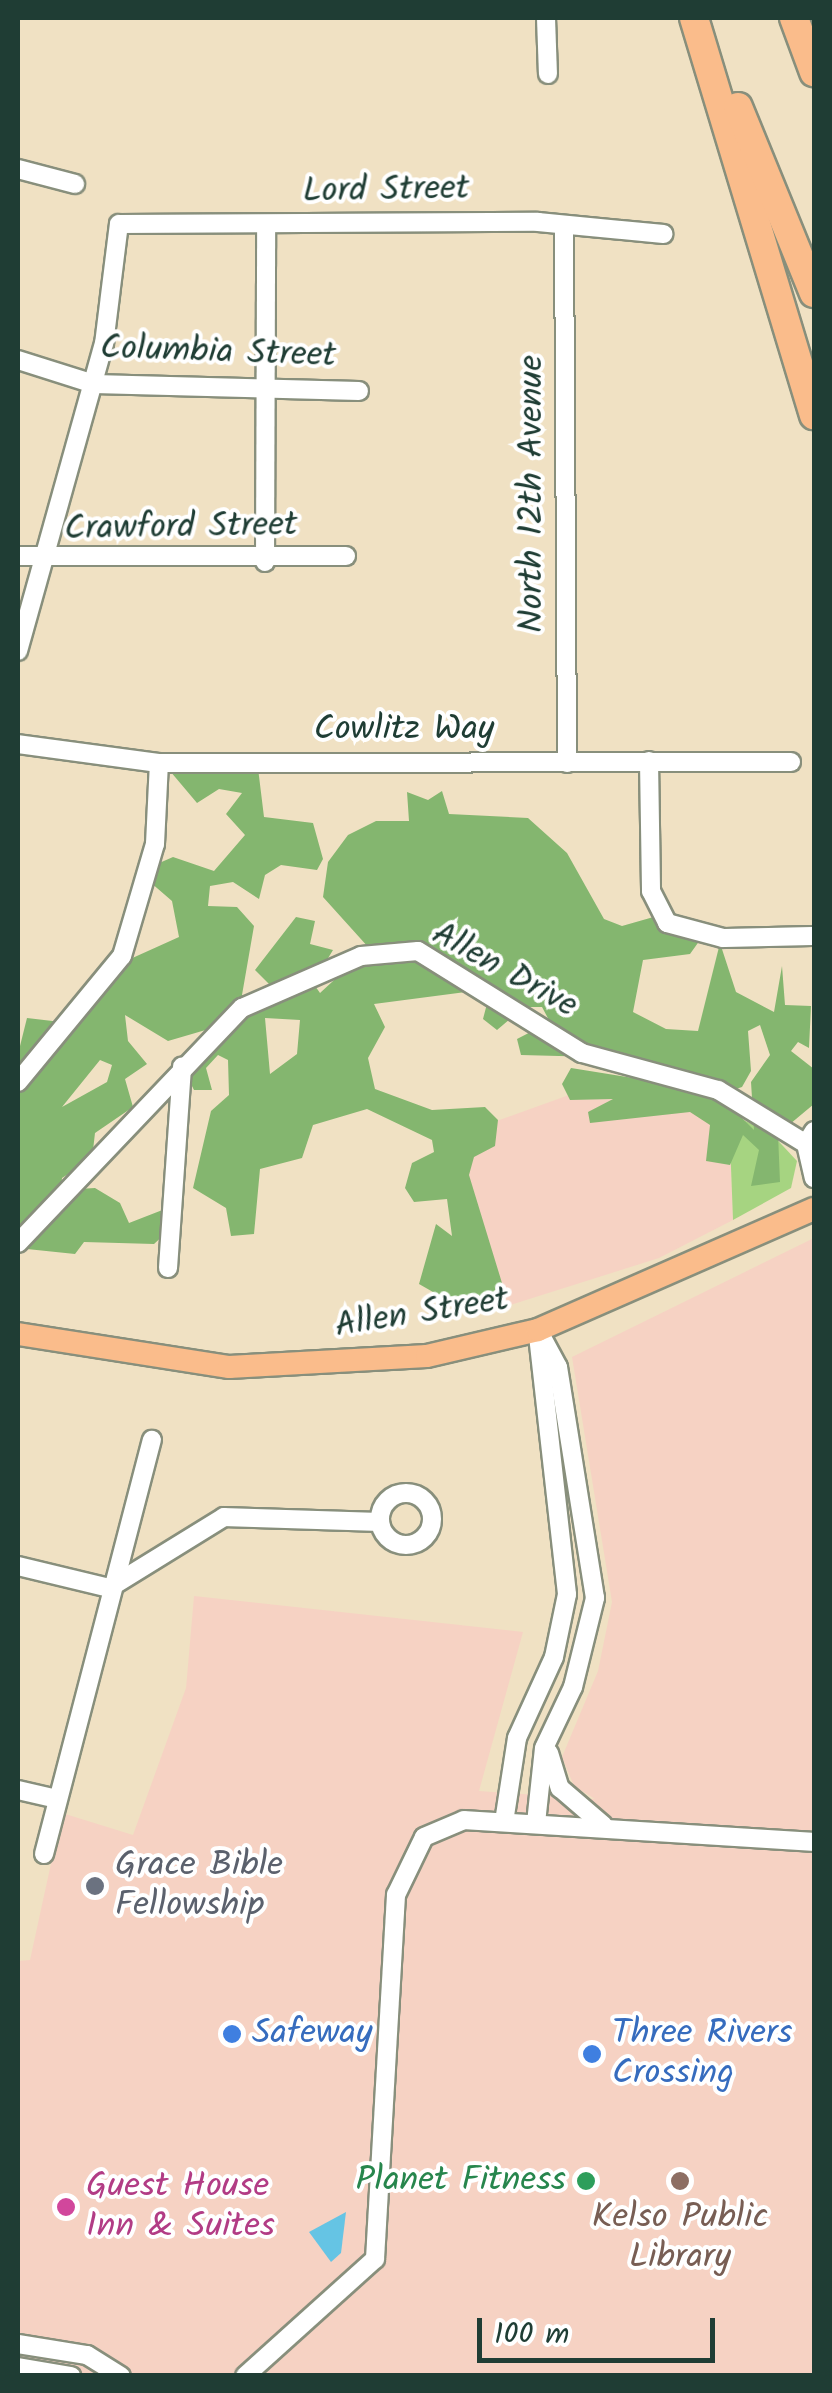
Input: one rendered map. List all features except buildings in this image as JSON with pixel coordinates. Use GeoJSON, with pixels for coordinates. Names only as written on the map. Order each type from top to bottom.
{"type":"FeatureCollection","features":[{"type":"Feature","properties":{"kind":"highway"},"geometry":{"type":"LineString","coordinates":[[698,18],[814,293]]}},
{"type":"Feature","properties":{"kind":"highway"},"geometry":{"type":"LineString","coordinates":[[698,18],[814,416]]}},
{"type":"Feature","properties":{"kind":"highway"},"geometry":{"type":"LineString","coordinates":[[794,18],[814,72]]}},
{"type":"Feature","properties":{"kind":"highway"},"geometry":{"type":"LineString","coordinates":[[808,18],[814,32]]}},
{"type":"Feature","properties":{"kind":"main road","name":"Allen Street"},"geometry":{"type":"LineString","coordinates":[[18,1334],[153,1360],[287,1367],[427,1356],[538,1330],[814,1208]]}},
{"type":"Feature","properties":{"kind":"street"},"geometry":{"type":"LineString","coordinates":[[546,18],[548,74]]}},
{"type":"Feature","properties":{"kind":"street"},"geometry":{"type":"LineString","coordinates":[[18,169],[75,184]]}},
{"type":"Feature","properties":{"kind":"street"},"geometry":{"type":"LineString","coordinates":[[265,562],[262,395],[266,225]]}},
{"type":"Feature","properties":{"kind":"street","name":"Lord Street"},"geometry":{"type":"LineString","coordinates":[[94,384],[111,230],[266,225],[564,225],[663,234]]}},
{"type":"Feature","properties":{"kind":"street","name":"North 12th Avenue"},"geometry":{"type":"LineString","coordinates":[[564,225],[567,763]]}},
{"type":"Feature","properties":{"kind":"street","name":"Columbia Street"},"geometry":{"type":"LineString","coordinates":[[18,360],[94,384],[262,395],[360,390]]}},
{"type":"Feature","properties":{"kind":"street"},"geometry":{"type":"LineString","coordinates":[[18,652],[94,384]]}},
{"type":"Feature","properties":{"kind":"street","name":"Crawford Street"},"geometry":{"type":"LineString","coordinates":[[18,556],[41,562],[265,562],[346,556]]}},
{"type":"Feature","properties":{"kind":"street","name":"Cowlitz Way"},"geometry":{"type":"LineString","coordinates":[[18,744],[159,763],[792,762]]}},
{"type":"Feature","properties":{"kind":"street"},"geometry":{"type":"LineString","coordinates":[[649,762],[650,891],[667,923],[723,938],[814,936]]}},
{"type":"Feature","properties":{"kind":"street"},"geometry":{"type":"LineString","coordinates":[[18,1082],[122,956],[156,844],[159,763]]}},
{"type":"Feature","properties":{"kind":"street","name":"Allen Drive"},"geometry":{"type":"LineString","coordinates":[[18,1243],[182,1066],[242,1008],[361,956],[418,952],[582,1053],[718,1090],[810,1138]]}},
{"type":"Feature","properties":{"kind":"street"},"geometry":{"type":"LineString","coordinates":[[168,1268],[182,1066]]}},
{"type":"Feature","properties":{"kind":"street"},"geometry":{"type":"LineString","coordinates":[[810,1138],[814,1178]]}},
{"type":"Feature","properties":{"kind":"street"},"geometry":{"type":"LineString","coordinates":[[536,1823],[550,1733],[595,1598],[558,1367],[538,1330]]}},
{"type":"Feature","properties":{"kind":"street"},"geometry":{"type":"LineString","coordinates":[[504,1822],[517,1738],[554,1657],[567,1594],[538,1330]]}},
{"type":"Feature","properties":{"kind":"street"},"geometry":{"type":"LineString","coordinates":[[44,1854],[110,1588],[152,1440]]}},
{"type":"Feature","properties":{"kind":"street"},"geometry":{"type":"LineString","coordinates":[[18,1566],[110,1588],[224,1517],[379,1522]]}},
{"type":"Feature","properties":{"kind":"street"},"geometry":{"type":"LineString","coordinates":[[550,1733],[553,1776],[602,1825]]}},
{"type":"Feature","properties":{"kind":"street"},"geometry":{"type":"LineString","coordinates":[[18,1790],[56,1799]]}},
{"type":"Feature","properties":{"kind":"street"},"geometry":{"type":"LineString","coordinates":[[246,2376],[375,2259],[391,1947],[407,1860],[441,1826],[504,1822],[602,1825],[814,1842]]}},
{"type":"Feature","properties":{"kind":"street"},"geometry":{"type":"LineString","coordinates":[[18,2344],[87,2355],[121,2376]]}},
{"type":"Feature","properties":{"kind":"street"},"geometry":{"type":"LineString","coordinates":[[18,2367],[71,2376]]}},
{"type":"Feature","properties":{"kind":"shaded area"},"geometry":{"type":"Polygon","coordinates":[[[594,1086],[729,1114],[733,1220],[659,1258],[485,1313],[452,1137],[594,1086]]]}},
{"type":"Feature","properties":{"kind":"shaded area"},"geometry":{"type":"Polygon","coordinates":[[[814,1238],[814,2375],[18,2376],[18,1961],[30,1960],[62,1813],[133,1835],[186,1688],[194,1596],[523,1632],[479,1791],[595,1799],[574,1786],[562,1757],[598,1671],[612,1602],[572,1357],[814,1238]]]}},
{"type":"Feature","properties":{"kind":"green space"},"geometry":{"type":"Polygon","coordinates":[[[258,768],[264,817],[313,823],[323,859],[317,870],[281,865],[265,875],[259,899],[233,882],[210,886],[208,906],[237,907],[254,926],[242,995],[253,1003],[274,989],[255,970],[296,917],[315,921],[310,944],[333,950],[313,983],[320,993],[369,948],[323,897],[328,862],[348,835],[376,821],[409,821],[407,792],[428,800],[442,791],[449,814],[528,818],[567,853],[604,919],[622,926],[657,916],[700,940],[690,954],[643,960],[633,1012],[666,1029],[698,1031],[720,943],[736,992],[774,1012],[782,966],[785,1005],[811,1006],[809,1048],[798,1042],[791,1051],[814,1069],[814,1104],[778,1134],[780,1182],[751,1186],[759,1150],[743,1135],[730,1165],[706,1161],[710,1125],[690,1112],[590,1123],[588,1112],[613,1099],[570,1100],[562,1084],[571,1068],[658,1082],[635,1058],[521,1055],[517,1039],[550,1022],[542,1007],[524,1007],[497,1030],[483,1019],[489,996],[481,990],[374,1004],[385,1027],[368,1058],[375,1089],[432,1110],[485,1107],[498,1120],[495,1146],[474,1157],[469,1175],[502,1283],[486,1300],[447,1300],[419,1284],[436,1224],[452,1236],[447,1199],[414,1202],[405,1188],[412,1163],[434,1152],[432,1140],[367,1109],[313,1125],[302,1158],[260,1169],[254,1234],[231,1236],[226,1208],[193,1188],[211,1111],[229,1095],[228,1060],[218,1055],[206,1068],[212,1090],[194,1090],[187,1076],[209,1029],[168,1041],[125,1015],[128,1041],[147,1064],[125,1079],[133,1107],[95,1133],[92,1159],[62,1178],[61,1190],[95,1188],[120,1203],[129,1223],[165,1209],[167,1232],[154,1244],[84,1242],[75,1254],[27,1249],[33,1217],[18,1227],[18,1054],[27,1018],[78,1024],[128,960],[179,937],[172,901],[150,882],[157,864],[173,857],[214,871],[245,835],[226,814],[242,793],[219,789],[197,803],[170,771],[258,768]],[[265,1018],[270,1074],[297,1054],[300,1020],[265,1018]],[[760,1025],[748,1031],[751,1071],[742,1087],[730,1091],[701,1077],[754,1130],[751,1082],[770,1055],[760,1025]],[[100,1060],[62,1107],[107,1082],[112,1065],[100,1060]]]}},
{"type":"Feature","properties":{"kind":"green space"},"geometry":{"type":"Polygon","coordinates":[[[729,1114],[769,1131],[797,1161],[791,1188],[733,1220],[729,1114]]]}},
{"type":"Feature","properties":{"kind":"water"},"geometry":{"type":"Polygon","coordinates":[[[346,2212],[341,2253],[331,2262],[309,2232],[346,2212]]]}},
{"type":"Feature","properties":{"kind":"place","name":"Grace Bible Fellowship"},"geometry":{"type":"Point","coordinates":[95,1886]}},
{"type":"Feature","properties":{"kind":"place","name":"Safeway"},"geometry":{"type":"Point","coordinates":[232,2034]}},
{"type":"Feature","properties":{"kind":"place","name":"Three Rivers Crossing"},"geometry":{"type":"Point","coordinates":[592,2054]}},
{"type":"Feature","properties":{"kind":"place","name":"Planet Fitness"},"geometry":{"type":"Point","coordinates":[586,2181]}},
{"type":"Feature","properties":{"kind":"place","name":"Kelso Public Library"},"geometry":{"type":"Point","coordinates":[680,2181]}},
{"type":"Feature","properties":{"kind":"place","name":"Guest House Inn & Suites"},"geometry":{"type":"Point","coordinates":[66,2207]}}]}
